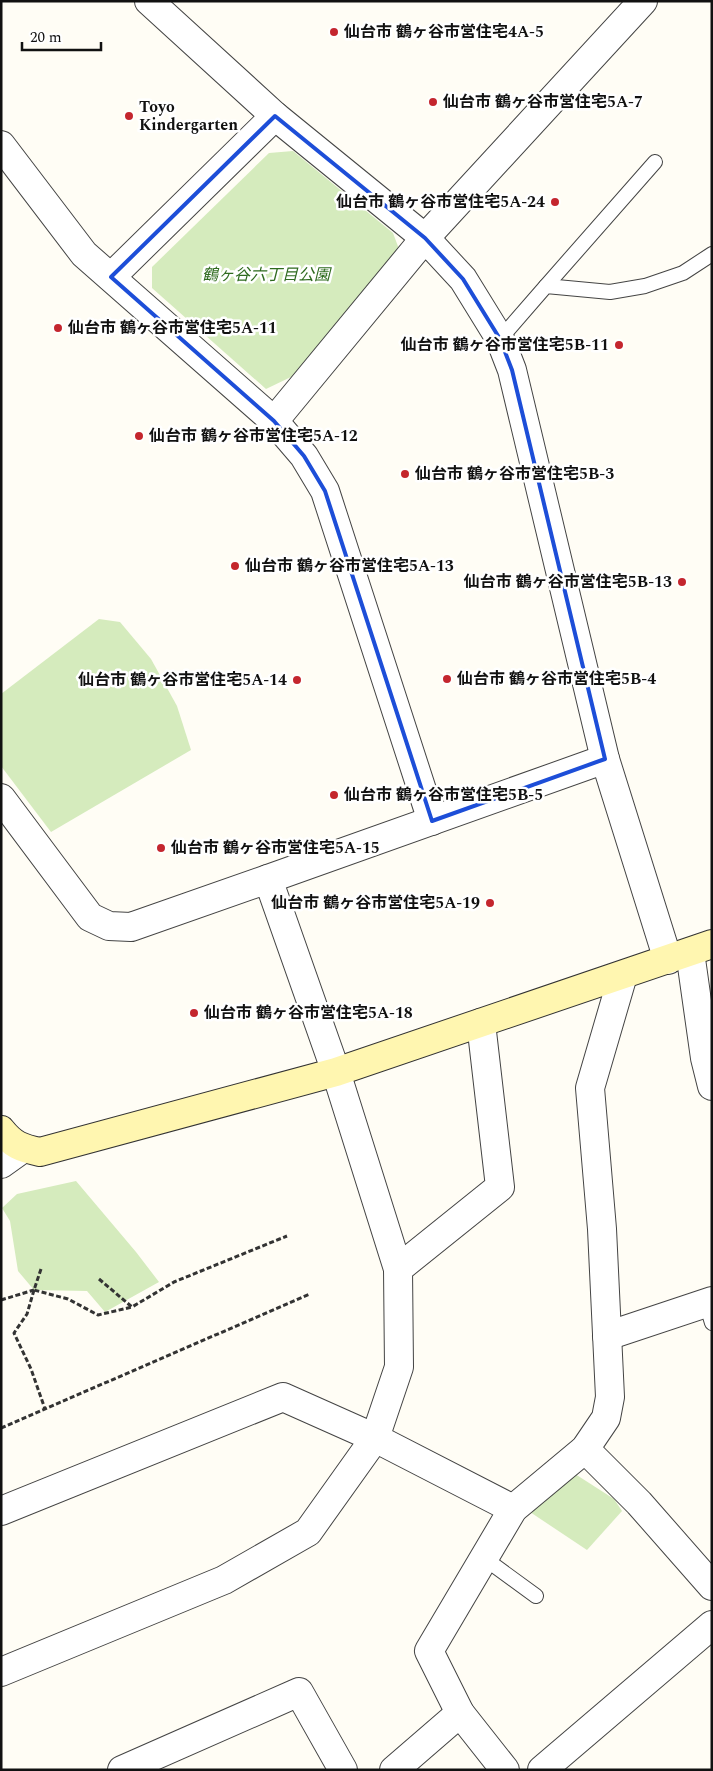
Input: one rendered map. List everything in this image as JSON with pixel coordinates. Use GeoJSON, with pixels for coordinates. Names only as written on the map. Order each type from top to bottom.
{"type":"FeatureCollection","features":[{"type":"Feature","properties":{"kind":"street"},"geometry":{"type":"LineString","coordinates":[[149,1],[275,116],[426,238],[463,279],[500,339],[512,370],[605,759],[690,952],[705,1058],[712,1086]]}},
{"type":"Feature","properties":{"kind":"street"},"geometry":{"type":"LineString","coordinates":[[274,421],[426,238],[643,1]]}},
{"type":"Feature","properties":{"kind":"street"},"geometry":{"type":"LineString","coordinates":[[112,278],[275,116]]}},
{"type":"Feature","properties":{"kind":"street"},"geometry":{"type":"LineString","coordinates":[[1,145],[84,254],[274,421],[304,456],[325,491],[432,821]]}},
{"type":"Feature","properties":{"kind":"street"},"geometry":{"type":"LineString","coordinates":[[1,798],[90,917],[109,926],[131,927],[605,759]]}},
{"type":"Feature","properties":{"kind":"street"},"geometry":{"type":"LineString","coordinates":[[1,1672],[224,1580],[308,1532],[375,1438],[399,1367],[398,1269],[336,1072],[268,879]]}},
{"type":"Feature","properties":{"kind":"street"},"geometry":{"type":"LineString","coordinates":[[1,1130],[9,1140],[12,1157],[40,1152],[336,1072],[690,952]]}},
{"type":"Feature","properties":{"kind":"street"},"geometry":{"type":"LineString","coordinates":[[505,1770],[460,1713],[429,1651],[513,1509],[585,1449],[606,1418],[610,1397],[602,1229],[590,1088],[623,975]]}},
{"type":"Feature","properties":{"kind":"street"},"geometry":{"type":"LineString","coordinates":[[398,1269],[500,1187],[480,1023]]}},
{"type":"Feature","properties":{"kind":"street"},"geometry":{"type":"LineString","coordinates":[[607,1336],[710,1309]]}},
{"type":"Feature","properties":{"kind":"street"},"geometry":{"type":"LineString","coordinates":[[1,1511],[283,1397],[375,1438],[513,1509]]}},
{"type":"Feature","properties":{"kind":"street"},"geometry":{"type":"LineString","coordinates":[[585,1449],[639,1503],[712,1586]]}},
{"type":"Feature","properties":{"kind":"street"},"geometry":{"type":"LineString","coordinates":[[542,1770],[712,1625]]}},
{"type":"Feature","properties":{"kind":"street"},"geometry":{"type":"LineString","coordinates":[[122,1770],[299,1692],[343,1770]]}},
{"type":"Feature","properties":{"kind":"street"},"geometry":{"type":"LineString","coordinates":[[394,1770],[460,1713]]}},
{"type":"Feature","properties":{"kind":"lane"},"geometry":{"type":"LineString","coordinates":[[500,339],[655,162]]}},
{"type":"Feature","properties":{"kind":"lane"},"geometry":{"type":"LineString","coordinates":[[546,286],[610,292],[645,286],[682,273],[712,254]]}},
{"type":"Feature","properties":{"kind":"lane"},"geometry":{"type":"LineString","coordinates":[[484,1558],[536,1596]]}},
{"type":"Feature","properties":{"kind":"path"},"geometry":{"type":"LineString","coordinates":[[1,1300],[34,1290],[68,1299],[98,1315],[132,1307],[174,1282],[287,1236]]}},
{"type":"Feature","properties":{"kind":"path"},"geometry":{"type":"LineString","coordinates":[[41,1269],[27,1314],[14,1333],[31,1369],[45,1409]]}},
{"type":"Feature","properties":{"kind":"path"},"geometry":{"type":"LineString","coordinates":[[100,1279],[132,1307]]}},
{"type":"Feature","properties":{"kind":"path"},"geometry":{"type":"LineString","coordinates":[[1,1428],[310,1294]]}},
{"type":"Feature","properties":{"kind":"highlighted area"},"geometry":{"type":"Polygon","coordinates":[[[275,116],[425,238],[463,279],[500,339],[512,370],[605,759],[432,821],[325,491],[304,456],[274,421],[111,277],[275,116]]]}},
{"type":"Feature","properties":{"kind":"green space","name":"鶴ヶ谷六丁目公園"},"geometry":{"type":"Polygon","coordinates":[[[293,151],[393,233],[399,249],[293,376],[266,389],[152,288],[152,267],[269,153],[293,151]]]}},
{"type":"Feature","properties":{"kind":"green space"},"geometry":{"type":"Polygon","coordinates":[[[99,619],[120,622],[151,659],[177,706],[191,750],[51,832],[1,766],[1,694],[99,619]]]}},
{"type":"Feature","properties":{"kind":"green space"},"geometry":{"type":"Polygon","coordinates":[[[76,1181],[159,1282],[105,1312],[87,1291],[34,1290],[18,1271],[10,1221],[2,1208],[17,1194],[76,1181]]]}},
{"type":"Feature","properties":{"kind":"green space"},"geometry":{"type":"Polygon","coordinates":[[[572,1472],[614,1499],[622,1511],[587,1550],[527,1510],[572,1472]]]}},
{"type":"Feature","properties":{"kind":"place","name":"仙台市 鶴ヶ谷市営住宅4A-5"},"geometry":{"type":"Point","coordinates":[334,32]}},
{"type":"Feature","properties":{"kind":"place","name":"仙台市 鶴ヶ谷市営住宅5A-7"},"geometry":{"type":"Point","coordinates":[433,102]}},
{"type":"Feature","properties":{"kind":"place","name":"Toyo Kindergarten"},"geometry":{"type":"Point","coordinates":[129,116]}},
{"type":"Feature","properties":{"kind":"place","name":"仙台市 鶴ヶ谷市営住宅5A-24"},"geometry":{"type":"Point","coordinates":[555,202]}},
{"type":"Feature","properties":{"kind":"place","name":"仙台市 鶴ヶ谷市営住宅5A-11"},"geometry":{"type":"Point","coordinates":[58,328]}},
{"type":"Feature","properties":{"kind":"place","name":"仙台市 鶴ヶ谷市営住宅5B-11"},"geometry":{"type":"Point","coordinates":[619,345]}},
{"type":"Feature","properties":{"kind":"place","name":"仙台市 鶴ヶ谷市営住宅5A-12"},"geometry":{"type":"Point","coordinates":[139,436]}},
{"type":"Feature","properties":{"kind":"place","name":"仙台市 鶴ヶ谷市営住宅5B-3"},"geometry":{"type":"Point","coordinates":[405,474]}},
{"type":"Feature","properties":{"kind":"place","name":"仙台市 鶴ヶ谷市営住宅5A-13"},"geometry":{"type":"Point","coordinates":[235,566]}},
{"type":"Feature","properties":{"kind":"place","name":"仙台市 鶴ヶ谷市営住宅5B-13"},"geometry":{"type":"Point","coordinates":[682,582]}},
{"type":"Feature","properties":{"kind":"place","name":"仙台市 鶴ヶ谷市営住宅5B-4"},"geometry":{"type":"Point","coordinates":[447,679]}},
{"type":"Feature","properties":{"kind":"place","name":"仙台市 鶴ヶ谷市営住宅5A-14"},"geometry":{"type":"Point","coordinates":[297,680]}},
{"type":"Feature","properties":{"kind":"place","name":"仙台市 鶴ヶ谷市営住宅5B-5"},"geometry":{"type":"Point","coordinates":[334,795]}},
{"type":"Feature","properties":{"kind":"place","name":"仙台市 鶴ヶ谷市営住宅5A-15"},"geometry":{"type":"Point","coordinates":[161,848]}},
{"type":"Feature","properties":{"kind":"place","name":"仙台市 鶴ヶ谷市営住宅5A-19"},"geometry":{"type":"Point","coordinates":[490,903]}},
{"type":"Feature","properties":{"kind":"place","name":"仙台市 鶴ヶ谷市営住宅5A-18"},"geometry":{"type":"Point","coordinates":[194,1013]}}]}
